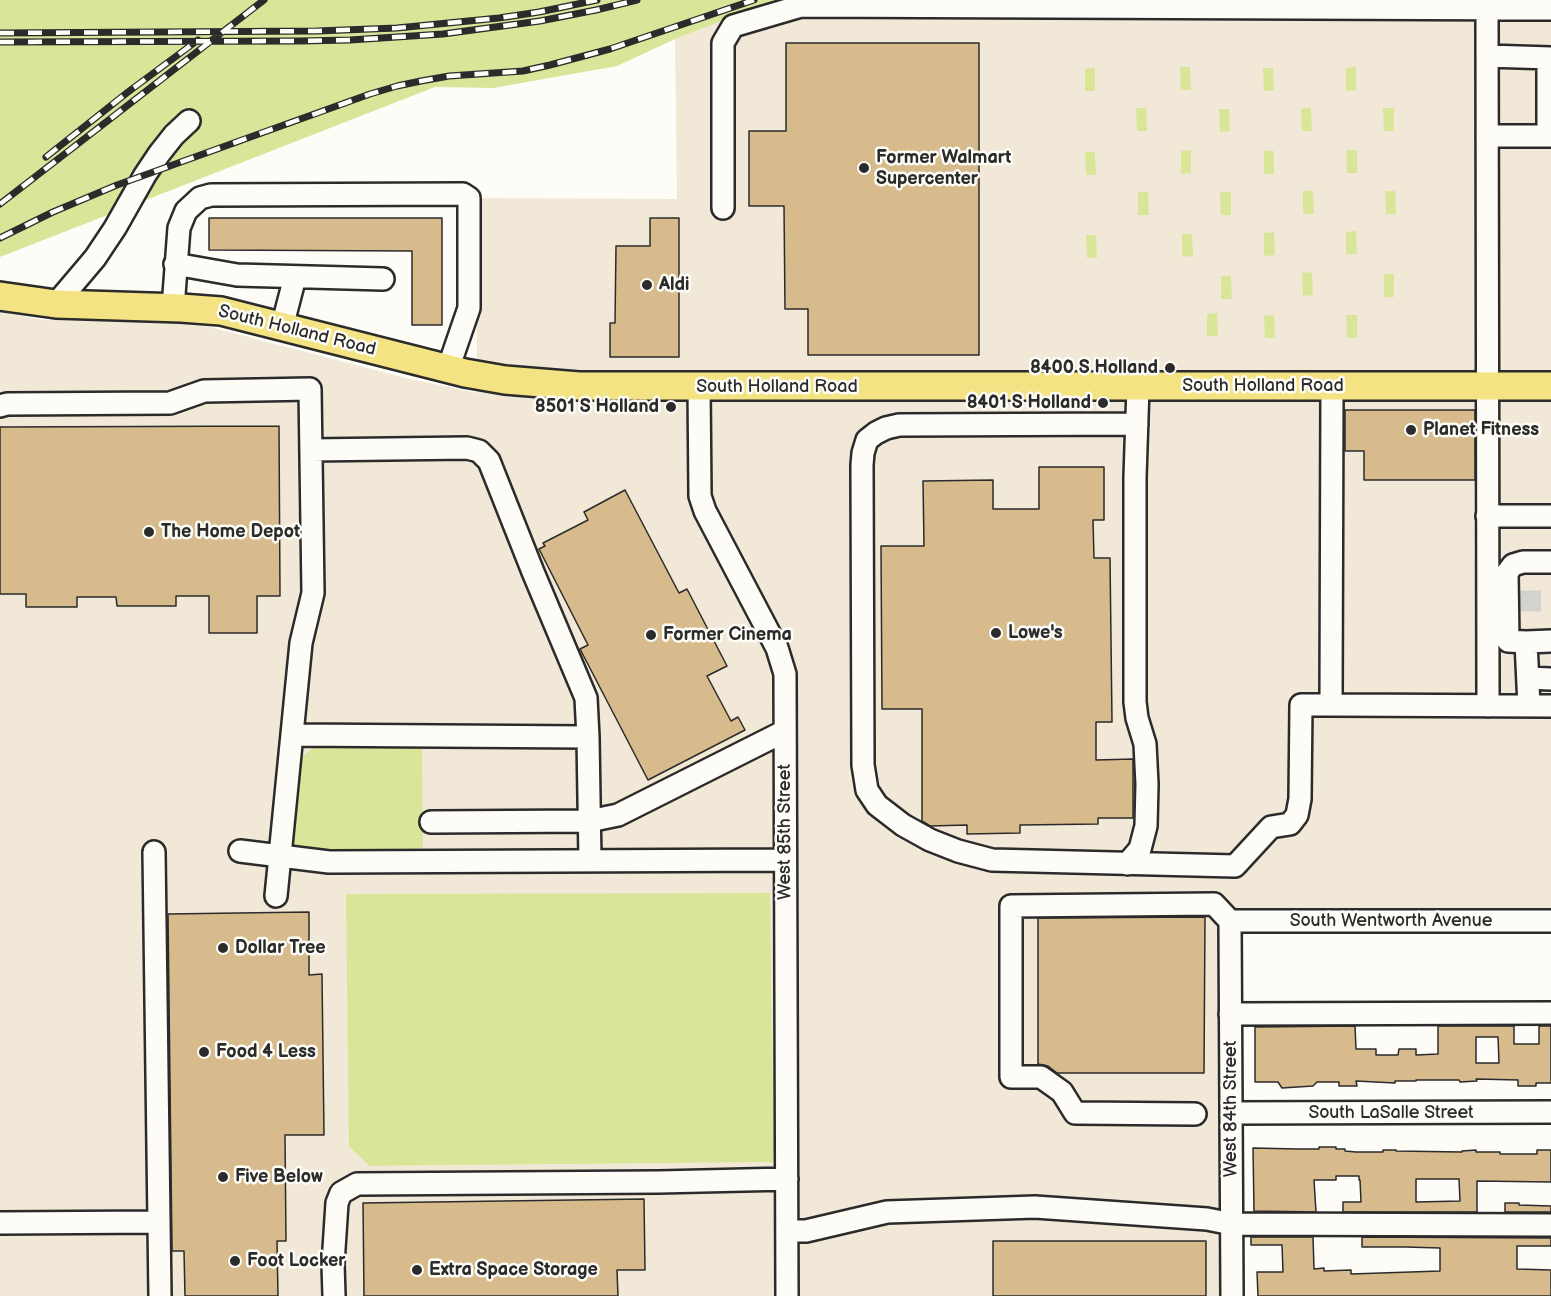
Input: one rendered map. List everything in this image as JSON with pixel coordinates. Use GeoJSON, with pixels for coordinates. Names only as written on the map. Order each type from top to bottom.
{"type":"FeatureCollection","features":[{"type":"Feature","properties":{"kind":"main road","name":"South Holland Road"},"geometry":{"type":"LineString","coordinates":[[3,297],[56,304],[221,311],[447,369],[505,380],[594,387],[1551,386]]}},
{"type":"Feature","properties":{"kind":"street"},"geometry":{"type":"LineString","coordinates":[[723,208],[723,43],[733,26],[801,6],[1499,6],[1551,9]]}},
{"type":"Feature","properties":{"kind":"street"},"geometry":{"type":"LineString","coordinates":[[1488,706],[1487,56],[1499,6]]}},
{"type":"Feature","properties":{"kind":"street"},"geometry":{"type":"LineString","coordinates":[[1487,56],[1550,58],[1550,136],[1487,136]]}},
{"type":"Feature","properties":{"kind":"street"},"geometry":{"type":"LineString","coordinates":[[56,304],[95,258],[159,154],[189,121]]}},
{"type":"Feature","properties":{"kind":"street"},"geometry":{"type":"LineString","coordinates":[[173,308],[179,228],[186,212],[200,198],[211,195],[462,194],[469,198],[469,308],[447,369]]}},
{"type":"Feature","properties":{"kind":"street"},"geometry":{"type":"LineString","coordinates":[[175,264],[237,275],[383,279]]}},
{"type":"Feature","properties":{"kind":"street"},"geometry":{"type":"LineString","coordinates":[[282,327],[295,277]]}},
{"type":"Feature","properties":{"kind":"street","name":"West 85th Street"},"geometry":{"type":"LineString","coordinates":[[699,387],[700,496],[705,511],[777,648],[785,674],[788,1296]]}},
{"type":"Feature","properties":{"kind":"street"},"geometry":{"type":"LineString","coordinates":[[1127,864],[1140,849],[1146,826],[1147,784],[1145,744],[1135,702],[1135,477],[1138,387]]}},
{"type":"Feature","properties":{"kind":"street"},"geometry":{"type":"LineString","coordinates":[[1331,705],[1332,387]]}},
{"type":"Feature","properties":{"kind":"street"},"geometry":{"type":"LineString","coordinates":[[0,406],[7,404],[170,403],[204,391],[310,389],[313,593],[301,643],[276,896]]}},
{"type":"Feature","properties":{"kind":"street"},"geometry":{"type":"LineString","coordinates":[[1137,424],[899,425],[886,428],[867,440],[862,465],[863,765],[867,790],[877,806],[903,825],[930,840],[957,851],[992,860],[1235,866],[1271,828],[1290,824],[1297,815],[1301,705],[1551,706]]}},
{"type":"Feature","properties":{"kind":"street"},"geometry":{"type":"LineString","coordinates":[[311,450],[467,448],[479,451],[489,461],[586,698],[590,861]]}},
{"type":"Feature","properties":{"kind":"street"},"geometry":{"type":"LineString","coordinates":[[1487,516],[1551,516]]}},
{"type":"Feature","properties":{"kind":"street"},"geometry":{"type":"LineString","coordinates":[[1551,562],[1523,562],[1513,565],[1507,573],[1514,600],[1508,641],[1551,641]]}},
{"type":"Feature","properties":{"kind":"street"},"geometry":{"type":"LineString","coordinates":[[1526,642],[1529,706]]}},
{"type":"Feature","properties":{"kind":"street"},"geometry":{"type":"LineString","coordinates":[[1528,678],[1551,679]]}},
{"type":"Feature","properties":{"kind":"street"},"geometry":{"type":"LineString","coordinates":[[431,822],[589,821],[618,815],[785,731]]}},
{"type":"Feature","properties":{"kind":"street"},"geometry":{"type":"LineString","coordinates":[[292,735],[588,737]]}},
{"type":"Feature","properties":{"kind":"street"},"geometry":{"type":"LineString","coordinates":[[240,851],[329,862],[785,860]]}},
{"type":"Feature","properties":{"kind":"street"},"geometry":{"type":"LineString","coordinates":[[154,852],[160,1296]]}},
{"type":"Feature","properties":{"kind":"street"},"geometry":{"type":"LineString","coordinates":[[1195,1113],[1075,1113],[1062,1092],[1041,1077],[1011,1077],[1011,906],[1214,904],[1230,921]]}},
{"type":"Feature","properties":{"kind":"street","name":"South Wentworth Avenue"},"geometry":{"type":"LineString","coordinates":[[1230,921],[1551,921]]}},
{"type":"Feature","properties":{"kind":"street","name":"West 84th Street"},"geometry":{"type":"LineString","coordinates":[[1230,921],[1232,1296]]}},
{"type":"Feature","properties":{"kind":"street"},"geometry":{"type":"LineString","coordinates":[[1230,1014],[1551,1013]]}},
{"type":"Feature","properties":{"kind":"street","name":"South LaSalle Street"},"geometry":{"type":"LineString","coordinates":[[1231,1113],[1551,1112]]}},
{"type":"Feature","properties":{"kind":"street"},"geometry":{"type":"LineString","coordinates":[[334,1296],[333,1264],[337,1203],[341,1193],[357,1184],[787,1179]]}},
{"type":"Feature","properties":{"kind":"street"},"geometry":{"type":"LineString","coordinates":[[787,1231],[806,1231],[887,1212],[1035,1207],[1207,1219],[1232,1224],[1551,1225]]}},
{"type":"Feature","properties":{"kind":"street"},"geometry":{"type":"LineString","coordinates":[[0,1223],[159,1222]]}},
{"type":"Feature","properties":{"kind":"shaded area"},"geometry":{"type":"Polygon","coordinates":[[[772,0],[1551,0],[1551,914],[1235,915],[1236,1296],[0,1296],[0,312],[44,320],[165,322],[210,327],[406,378],[477,393],[476,198],[677,199],[675,39],[772,0]],[[349,1147],[370,1166],[774,1162],[349,1147]]]}},
{"type":"Feature","properties":{"kind":"green space"},"geometry":{"type":"Polygon","coordinates":[[[0,0],[775,0],[675,39],[617,66],[493,88],[435,87],[0,257],[0,0]]]}},
{"type":"Feature","properties":{"kind":"green space"},"geometry":{"type":"Polygon","coordinates":[[[1180,67],[1190,67],[1191,90],[1181,90],[1180,67]]]}},
{"type":"Feature","properties":{"kind":"green space"},"geometry":{"type":"Polygon","coordinates":[[[1356,67],[1356,90],[1346,91],[1346,68],[1356,67]]]}},
{"type":"Feature","properties":{"kind":"green space"},"geometry":{"type":"Polygon","coordinates":[[[1095,68],[1095,91],[1085,91],[1085,69],[1095,68]]]}},
{"type":"Feature","properties":{"kind":"green space"},"geometry":{"type":"Polygon","coordinates":[[[1263,68],[1273,68],[1274,90],[1264,91],[1263,68]]]}},
{"type":"Feature","properties":{"kind":"green space"},"geometry":{"type":"Polygon","coordinates":[[[1136,108],[1146,108],[1147,131],[1137,131],[1136,108]]]}},
{"type":"Feature","properties":{"kind":"green space"},"geometry":{"type":"Polygon","coordinates":[[[1311,108],[1312,131],[1302,131],[1301,109],[1311,108]]]}},
{"type":"Feature","properties":{"kind":"green space"},"geometry":{"type":"Polygon","coordinates":[[[1383,108],[1394,108],[1394,131],[1384,131],[1383,108]]]}},
{"type":"Feature","properties":{"kind":"green space"},"geometry":{"type":"Polygon","coordinates":[[[1219,109],[1229,109],[1230,131],[1220,132],[1219,109]]]}},
{"type":"Feature","properties":{"kind":"green space"},"geometry":{"type":"Polygon","coordinates":[[[1191,150],[1191,173],[1181,174],[1181,151],[1191,150]]]}},
{"type":"Feature","properties":{"kind":"green space"},"geometry":{"type":"Polygon","coordinates":[[[1346,150],[1357,150],[1357,173],[1347,173],[1346,150]]]}},
{"type":"Feature","properties":{"kind":"green space"},"geometry":{"type":"Polygon","coordinates":[[[1264,151],[1274,151],[1274,174],[1264,174],[1264,151]]]}},
{"type":"Feature","properties":{"kind":"green space"},"geometry":{"type":"Polygon","coordinates":[[[1085,152],[1095,152],[1096,175],[1086,175],[1085,152]]]}},
{"type":"Feature","properties":{"kind":"green space"},"geometry":{"type":"Polygon","coordinates":[[[1303,191],[1313,191],[1314,214],[1303,214],[1303,191]]]}},
{"type":"Feature","properties":{"kind":"green space"},"geometry":{"type":"Polygon","coordinates":[[[1385,191],[1395,191],[1396,214],[1386,214],[1385,191]]]}},
{"type":"Feature","properties":{"kind":"green space"},"geometry":{"type":"Polygon","coordinates":[[[1138,192],[1148,192],[1149,215],[1138,215],[1138,192]]]}},
{"type":"Feature","properties":{"kind":"green space"},"geometry":{"type":"Polygon","coordinates":[[[1220,192],[1231,192],[1231,215],[1221,215],[1220,192]]]}},
{"type":"Feature","properties":{"kind":"green space"},"geometry":{"type":"Polygon","coordinates":[[[1356,231],[1357,254],[1346,254],[1346,232],[1356,231]]]}},
{"type":"Feature","properties":{"kind":"green space"},"geometry":{"type":"Polygon","coordinates":[[[1274,232],[1275,255],[1264,256],[1264,233],[1274,232]]]}},
{"type":"Feature","properties":{"kind":"green space"},"geometry":{"type":"Polygon","coordinates":[[[1182,234],[1192,234],[1193,256],[1182,257],[1182,234]]]}},
{"type":"Feature","properties":{"kind":"green space"},"geometry":{"type":"Polygon","coordinates":[[[1086,235],[1096,235],[1097,258],[1087,258],[1086,235]]]}},
{"type":"Feature","properties":{"kind":"green space"},"geometry":{"type":"Polygon","coordinates":[[[1312,272],[1313,295],[1303,296],[1302,273],[1312,272]]]}},
{"type":"Feature","properties":{"kind":"green space"},"geometry":{"type":"Polygon","coordinates":[[[1384,274],[1394,274],[1394,297],[1384,297],[1384,274]]]}},
{"type":"Feature","properties":{"kind":"green space"},"geometry":{"type":"Polygon","coordinates":[[[1221,276],[1231,276],[1232,299],[1221,299],[1221,276]]]}},
{"type":"Feature","properties":{"kind":"green space"},"geometry":{"type":"Polygon","coordinates":[[[1217,313],[1218,336],[1207,336],[1207,314],[1217,313]]]}},
{"type":"Feature","properties":{"kind":"green space"},"geometry":{"type":"Polygon","coordinates":[[[1274,315],[1275,338],[1265,338],[1264,316],[1274,315]]]}},
{"type":"Feature","properties":{"kind":"green space"},"geometry":{"type":"Polygon","coordinates":[[[1346,315],[1357,315],[1357,338],[1347,338],[1346,315]]]}},
{"type":"Feature","properties":{"kind":"green space"},"geometry":{"type":"Polygon","coordinates":[[[315,746],[422,747],[423,848],[410,852],[297,850],[293,845],[300,759],[315,746]]]}},
{"type":"Feature","properties":{"kind":"green space"},"geometry":{"type":"Polygon","coordinates":[[[770,893],[774,1162],[370,1166],[349,1147],[346,894],[770,893]]]}},
{"type":"Feature","properties":{"kind":"building","name":"Former Walmart Supercenter"},"geometry":{"type":"Polygon","coordinates":[[[786,43],[979,43],[979,355],[808,355],[808,309],[785,309],[784,206],[749,206],[749,131],[786,131],[786,43]]]}},
{"type":"Feature","properties":{"kind":"building"},"geometry":{"type":"Polygon","coordinates":[[[209,218],[442,218],[442,325],[412,325],[412,251],[209,250],[209,218]]]}},
{"type":"Feature","properties":{"kind":"building","name":"Aldi"},"geometry":{"type":"Polygon","coordinates":[[[650,218],[679,218],[679,357],[610,357],[610,323],[615,323],[616,246],[650,246],[650,218]]]}},
{"type":"Feature","properties":{"kind":"building","name":"Planet Fitness"},"geometry":{"type":"Polygon","coordinates":[[[1345,410],[1475,410],[1475,480],[1364,480],[1364,451],[1345,451],[1345,410]]]}},
{"type":"Feature","properties":{"kind":"building","name":"The Home Depot"},"geometry":{"type":"Polygon","coordinates":[[[279,426],[280,596],[257,596],[257,633],[209,633],[209,596],[176,596],[176,606],[117,606],[116,597],[77,597],[77,607],[26,607],[26,594],[0,594],[0,427],[279,426]]]}},
{"type":"Feature","properties":{"kind":"building","name":"Lowe's"},"geometry":{"type":"Polygon","coordinates":[[[1039,467],[1104,467],[1104,520],[1093,520],[1094,558],[1110,558],[1112,722],[1096,722],[1096,760],[1133,759],[1133,818],[1098,818],[1098,824],[1020,825],[1020,833],[967,834],[967,825],[930,826],[922,821],[922,709],[882,709],[881,546],[924,546],[923,481],[993,480],[993,509],[1039,509],[1039,467]]]}},
{"type":"Feature","properties":{"kind":"building","name":"Former Cinema"},"geometry":{"type":"Polygon","coordinates":[[[625,490],[679,593],[687,589],[727,666],[707,676],[731,721],[738,717],[745,730],[648,780],[580,649],[588,645],[539,549],[545,546],[543,543],[588,520],[584,512],[625,490]]]}},
{"type":"Feature","properties":{"kind":"building"},"geometry":{"type":"Polygon","coordinates":[[[309,912],[309,975],[322,974],[324,1135],[285,1135],[286,1241],[277,1241],[278,1296],[185,1296],[184,1251],[172,1251],[168,914],[309,912]]]}},
{"type":"Feature","properties":{"kind":"building"},"geometry":{"type":"Polygon","coordinates":[[[1205,917],[1204,1073],[1057,1073],[1048,1066],[1038,1064],[1038,918],[1205,917]]]}},
{"type":"Feature","properties":{"kind":"building"},"geometry":{"type":"Polygon","coordinates":[[[1355,1026],[1356,1049],[1376,1049],[1376,1055],[1398,1055],[1399,1049],[1416,1049],[1416,1055],[1438,1054],[1438,1026],[1514,1026],[1514,1044],[1539,1044],[1539,1026],[1551,1026],[1551,1083],[1518,1086],[1518,1080],[1476,1079],[1477,1081],[1460,1082],[1459,1080],[1416,1080],[1395,1081],[1395,1083],[1356,1081],[1357,1086],[1339,1086],[1339,1082],[1317,1082],[1313,1086],[1282,1088],[1278,1082],[1255,1082],[1255,1027],[1355,1026]],[[1476,1037],[1476,1063],[1499,1063],[1498,1037],[1476,1037]]]}},
{"type":"Feature","properties":{"kind":"building"},"geometry":{"type":"Polygon","coordinates":[[[1319,1147],[1336,1147],[1336,1149],[1356,1152],[1476,1150],[1476,1152],[1500,1152],[1500,1154],[1537,1154],[1537,1150],[1551,1150],[1551,1182],[1477,1181],[1477,1212],[1343,1212],[1343,1202],[1361,1202],[1360,1180],[1359,1176],[1336,1176],[1336,1180],[1314,1180],[1316,1212],[1254,1211],[1253,1148],[1319,1149],[1319,1147]],[[1416,1179],[1416,1202],[1460,1201],[1459,1179],[1416,1179]]]}},
{"type":"Feature","properties":{"kind":"building"},"geometry":{"type":"Polygon","coordinates":[[[644,1199],[645,1270],[617,1270],[618,1296],[364,1296],[363,1203],[644,1199]]]}},
{"type":"Feature","properties":{"kind":"building"},"geometry":{"type":"Polygon","coordinates":[[[1505,1203],[1551,1206],[1551,1212],[1505,1212],[1505,1203]]]}},
{"type":"Feature","properties":{"kind":"building"},"geometry":{"type":"Polygon","coordinates":[[[1251,1237],[1313,1237],[1314,1269],[1351,1270],[1351,1274],[1440,1271],[1440,1248],[1362,1247],[1362,1237],[1551,1238],[1551,1246],[1517,1246],[1517,1269],[1551,1270],[1551,1296],[1258,1296],[1257,1272],[1283,1272],[1282,1245],[1251,1245],[1251,1237]]]}},
{"type":"Feature","properties":{"kind":"building"},"geometry":{"type":"Polygon","coordinates":[[[993,1241],[1206,1241],[1206,1296],[993,1296],[993,1241]]]}},
{"type":"Feature","properties":{"kind":"tunnel"},"geometry":{"type":"LineString","coordinates":[[1520,601],[1551,601]]}},
{"type":"Feature","properties":{"kind":"railway"},"geometry":{"type":"LineString","coordinates":[[0,204],[264,0]]}},
{"type":"Feature","properties":{"kind":"railway"},"geometry":{"type":"LineString","coordinates":[[0,33],[317,31],[397,28],[499,18],[597,0]]}},
{"type":"Feature","properties":{"kind":"railway"},"geometry":{"type":"LineString","coordinates":[[0,42],[300,41],[443,34],[540,21],[637,0]]}},
{"type":"Feature","properties":{"kind":"railway"},"geometry":{"type":"LineString","coordinates":[[0,238],[53,212],[117,185],[370,94],[397,86],[449,76],[523,71],[550,65],[610,49],[754,0]]}},
{"type":"Feature","properties":{"kind":"railway"},"geometry":{"type":"LineString","coordinates":[[46,157],[198,40]]}},
{"type":"Feature","properties":{"kind":"place","name":"Former Walmart Supercenter"},"geometry":{"type":"Point","coordinates":[864,168]}},
{"type":"Feature","properties":{"kind":"place","name":"Aldi"},"geometry":{"type":"Point","coordinates":[647,285]}},
{"type":"Feature","properties":{"kind":"place","name":"8400 S Holland"},"geometry":{"type":"Point","coordinates":[1170,368]}},
{"type":"Feature","properties":{"kind":"place","name":"8401 S Holland"},"geometry":{"type":"Point","coordinates":[1103,403]}},
{"type":"Feature","properties":{"kind":"place","name":"8501 S Holland"},"geometry":{"type":"Point","coordinates":[671,407]}},
{"type":"Feature","properties":{"kind":"place","name":"Planet Fitness"},"geometry":{"type":"Point","coordinates":[1411,430]}},
{"type":"Feature","properties":{"kind":"place","name":"The Home Depot"},"geometry":{"type":"Point","coordinates":[149,532]}},
{"type":"Feature","properties":{"kind":"place","name":"Lowe's"},"geometry":{"type":"Point","coordinates":[996,633]}},
{"type":"Feature","properties":{"kind":"place","name":"Former Cinema"},"geometry":{"type":"Point","coordinates":[651,635]}},
{"type":"Feature","properties":{"kind":"place","name":"Dollar Tree"},"geometry":{"type":"Point","coordinates":[223,948]}},
{"type":"Feature","properties":{"kind":"place","name":"Food 4 Less"},"geometry":{"type":"Point","coordinates":[204,1052]}},
{"type":"Feature","properties":{"kind":"place","name":"Five Below"},"geometry":{"type":"Point","coordinates":[223,1177]}},
{"type":"Feature","properties":{"kind":"place","name":"Foot Locker"},"geometry":{"type":"Point","coordinates":[235,1261]}},
{"type":"Feature","properties":{"kind":"place","name":"Extra Space Storage"},"geometry":{"type":"Point","coordinates":[417,1270]}}]}
